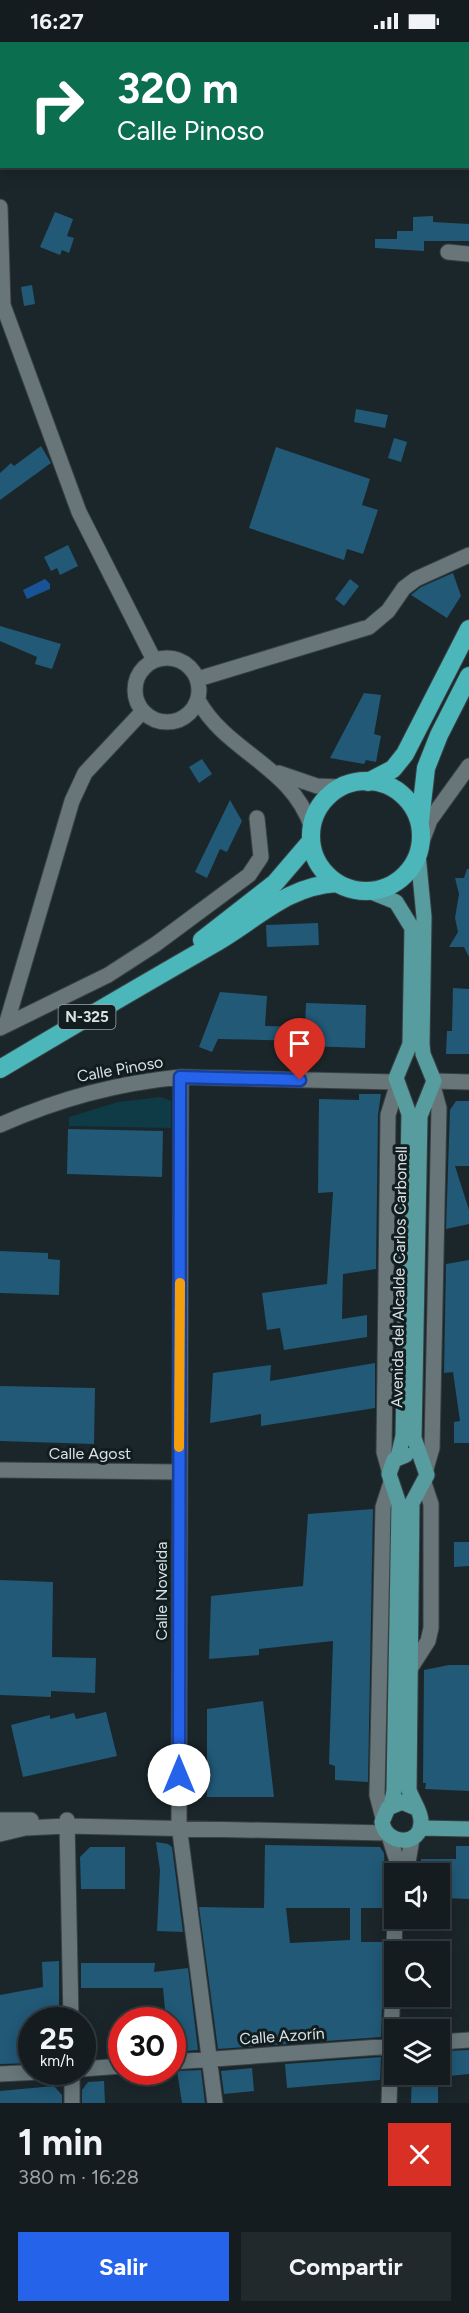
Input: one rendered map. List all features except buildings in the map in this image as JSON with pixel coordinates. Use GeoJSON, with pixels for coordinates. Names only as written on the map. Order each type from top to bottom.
{"type":"FeatureCollection","features":[{"type":"Feature","properties":{"kind":"highway"},"geometry":{"type":"LineString","coordinates":[[340,787],[368,782],[393,769],[405,754],[469,629]]}},
{"type":"Feature","properties":{"kind":"highway"},"geometry":{"type":"LineString","coordinates":[[369,891],[385,888],[399,880],[411,868],[420,849],[420,821],[426,768],[439,735],[469,676]]}},
{"type":"Feature","properties":{"kind":"highway"},"geometry":{"type":"LineString","coordinates":[[368,782],[395,791],[405,798],[420,821]]}},
{"type":"Feature","properties":{"kind":"highway","name":"N-325"},"geometry":{"type":"LineString","coordinates":[[174,966],[236,912],[275,883],[312,835],[318,811],[340,787]]}},
{"type":"Feature","properties":{"kind":"highway"},"geometry":{"type":"LineString","coordinates":[[312,835],[315,857],[324,872],[337,883]]}},
{"type":"Feature","properties":{"kind":"highway","name":"N-325"},"geometry":{"type":"LineString","coordinates":[[0,1068],[218,941],[278,899],[303,888],[337,883],[352,889],[369,891]]}},
{"type":"Feature","properties":{"kind":"main road"},"geometry":{"type":"LineString","coordinates":[[369,891],[396,902],[407,916],[412,928],[410,1044],[404,1064],[397,1074],[399,1087],[414,1099],[431,1087],[422,1044],[424,918],[420,849]]}},
{"type":"Feature","properties":{"kind":"main road"},"geometry":{"type":"LineString","coordinates":[[404,1064],[416,1061],[427,1065]]}},
{"type":"Feature","properties":{"kind":"main road","name":"Avenida del Alcalde Carlos Carbonell"},"geometry":{"type":"LineString","coordinates":[[386,1823],[394,1791],[399,1504],[393,1474],[403,1436],[409,1114],[399,1087]]}},
{"type":"Feature","properties":{"kind":"main road","name":"Avenida del Alcalde Carlos Carbonell"},"geometry":{"type":"LineString","coordinates":[[416,1808],[409,1790],[412,1503],[422,1476],[414,1426],[420,1116],[431,1087]]}},
{"type":"Feature","properties":{"kind":"main road"},"geometry":{"type":"LineString","coordinates":[[410,1455],[422,1476],[405,1492],[393,1474],[410,1455]]}},
{"type":"Feature","properties":{"kind":"main road"},"geometry":{"type":"LineString","coordinates":[[416,1833],[420,1815],[416,1808],[402,1802],[386,1823],[400,1841],[416,1833],[469,1829]]}},
{"type":"Feature","properties":{"kind":"street"},"geometry":{"type":"LineString","coordinates":[[0,207],[3,305],[79,512],[154,660]]}},
{"type":"Feature","properties":{"kind":"street"},"geometry":{"type":"LineString","coordinates":[[448,252],[469,254]]}},
{"type":"Feature","properties":{"kind":"street"},"geometry":{"type":"LineString","coordinates":[[198,679],[369,627],[388,611],[404,588],[416,579],[469,555]]}},
{"type":"Feature","properties":{"kind":"street"},"geometry":{"type":"LineString","coordinates":[[198,700],[185,717],[174,722],[163,722],[152,718],[143,711],[136,695],[137,676],[154,660],[165,657],[185,662],[198,679],[198,700],[206,714],[220,729],[270,769],[295,793],[305,809],[312,835]]}},
{"type":"Feature","properties":{"kind":"street"},"geometry":{"type":"LineString","coordinates":[[3,1027],[72,801],[86,773],[143,711]]}},
{"type":"Feature","properties":{"kind":"street"},"geometry":{"type":"LineString","coordinates":[[185,717],[220,729]]}},
{"type":"Feature","properties":{"kind":"street"},"geometry":{"type":"LineString","coordinates":[[420,849],[430,820],[469,766]]}},
{"type":"Feature","properties":{"kind":"street"},"geometry":{"type":"LineString","coordinates":[[270,769],[317,786],[340,787]]}},
{"type":"Feature","properties":{"kind":"street"},"geometry":{"type":"LineString","coordinates":[[3,1027],[108,975],[156,944],[249,874],[261,857],[257,818]]}},
{"type":"Feature","properties":{"kind":"street","name":"Calle Pinoso"},"geometry":{"type":"LineString","coordinates":[[0,1125],[59,1100],[96,1090],[180,1077],[399,1087]]}},
{"type":"Feature","properties":{"kind":"street","name":"Calle Novelda"},"geometry":{"type":"LineString","coordinates":[[180,1077],[179,1825],[215,2103]]}},
{"type":"Feature","properties":{"kind":"street"},"geometry":{"type":"LineString","coordinates":[[431,1087],[469,1082]]}},
{"type":"Feature","properties":{"kind":"street","name":"Calle Agost"},"geometry":{"type":"LineString","coordinates":[[0,1470],[179,1472]]}},
{"type":"Feature","properties":{"kind":"street"},"geometry":{"type":"LineString","coordinates":[[0,1820],[179,1825],[386,1823]]}},
{"type":"Feature","properties":{"kind":"street"},"geometry":{"type":"LineString","coordinates":[[0,1834],[25,1828],[67,1823]]}},
{"type":"Feature","properties":{"kind":"street"},"geometry":{"type":"LineString","coordinates":[[67,1823],[71,2007]]}},
{"type":"Feature","properties":{"kind":"street","name":"Avenida del Alcalde Carlos Carbonell"},"geometry":{"type":"LineString","coordinates":[[386,1823],[397,1863]]}},
{"type":"Feature","properties":{"kind":"street"},"geometry":{"type":"LineString","coordinates":[[409,1863],[416,1833]]}},
{"type":"Feature","properties":{"kind":"street"},"geometry":{"type":"LineString","coordinates":[[393,2019],[395,1929]]}},
{"type":"Feature","properties":{"kind":"street"},"geometry":{"type":"LineString","coordinates":[[450,2041],[469,2040]]}},
{"type":"Feature","properties":{"kind":"street","name":"Calle Azorín"},"geometry":{"type":"LineString","coordinates":[[186,2061],[384,2047]]}},
{"type":"Feature","properties":{"kind":"street"},"geometry":{"type":"LineString","coordinates":[[0,2074],[18,2073]]}},
{"type":"Feature","properties":{"kind":"street"},"geometry":{"type":"LineString","coordinates":[[72,2085],[72,2103]]}},
{"type":"Feature","properties":{"kind":"street"},"geometry":{"type":"LineString","coordinates":[[389,2103],[390,2085]]}},
{"type":"Feature","properties":{"kind":"street"},"geometry":{"type":"LineString","coordinates":[[398,2103],[399,2085]]}},
{"type":"Feature","properties":{"kind":"shaded area"},"geometry":{"type":"Polygon","coordinates":[[[161,1097],[171,1101],[171,1128],[69,1126],[69,1117],[118,1102],[161,1097]]]}},
{"type":"Feature","properties":{"kind":"water"},"geometry":{"type":"Polygon","coordinates":[[[45,579],[50,584],[50,589],[27,599],[23,590],[45,579]]]}},
{"type":"Feature","properties":{"kind":"slow traffic"},"geometry":{"type":"LineString","coordinates":[[179,1447],[180,1283]]}},
{"type":"Feature","properties":{"kind":"route"},"geometry":{"type":"LineString","coordinates":[[179,1775],[180,1077],[300,1080]]}}]}
